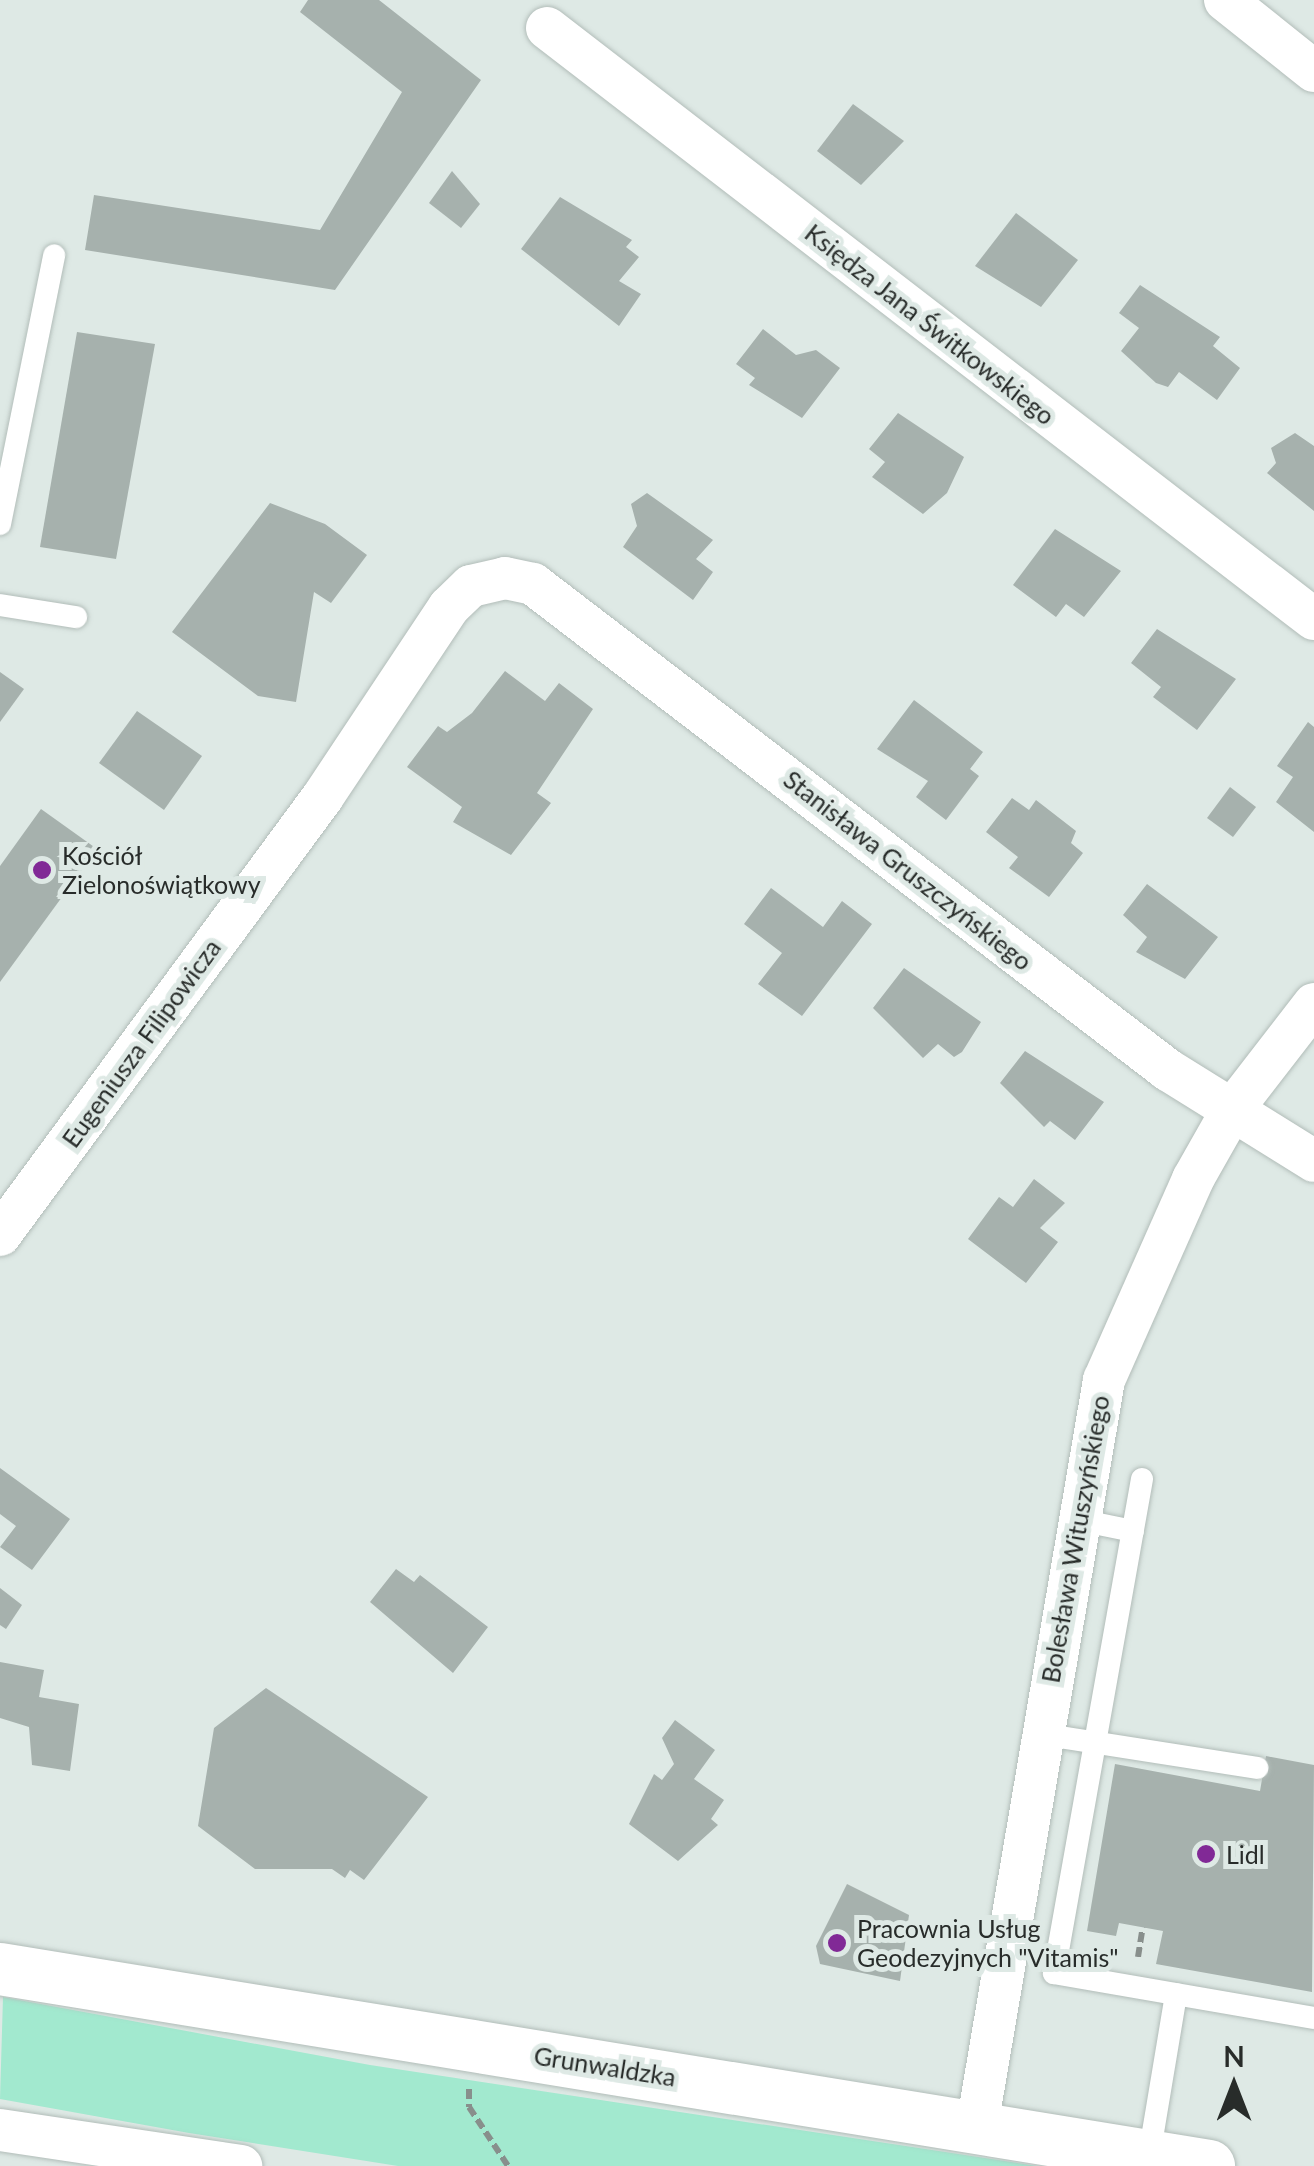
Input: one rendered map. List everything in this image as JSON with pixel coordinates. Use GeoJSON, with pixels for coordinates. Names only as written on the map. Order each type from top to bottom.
{"type":"FeatureCollection","features":[{"type":"Feature","properties":{"kind":"street"},"geometry":{"type":"LineString","coordinates":[[1225,0],[1314,72]]}},
{"type":"Feature","properties":{"kind":"street","name":"Księdza Jana Świtkowskiego"},"geometry":{"type":"LineString","coordinates":[[547,28],[1314,619]]}},
{"type":"Feature","properties":{"kind":"street","name":"Stanisława Gruszczyńskiego"},"geometry":{"type":"LineString","coordinates":[[505,578],[532,584],[1232,1110],[1314,1161]]}},
{"type":"Feature","properties":{"kind":"street","name":"Eugeniusza Filipowicza"},"geometry":{"type":"LineString","coordinates":[[0,1235],[322,798],[449,607],[471,586],[505,578]]}},
{"type":"Feature","properties":{"kind":"street","name":"Bolesława Wituszyńskiego"},"geometry":{"type":"LineString","coordinates":[[976,2126],[1104,1380],[1161,1237],[1232,1110],[1314,1004]]}},
{"type":"Feature","properties":{"kind":"street","name":"Grunwaldzka"},"geometry":{"type":"LineString","coordinates":[[0,1970],[1209,2166]]}},
{"type":"Feature","properties":{"kind":"street"},"geometry":{"type":"LineString","coordinates":[[0,2130],[241,2166]]}},
{"type":"Feature","properties":{"kind":"lane"},"geometry":{"type":"LineString","coordinates":[[0,524],[54,256]]}},
{"type":"Feature","properties":{"kind":"lane"},"geometry":{"type":"LineString","coordinates":[[0,605],[76,617]]}},
{"type":"Feature","properties":{"kind":"lane"},"geometry":{"type":"LineString","coordinates":[[1142,1479],[1054,1973],[1314,2018]]}},
{"type":"Feature","properties":{"kind":"lane"},"geometry":{"type":"LineString","coordinates":[[1079,1520],[1133,1531]]}},
{"type":"Feature","properties":{"kind":"lane"},"geometry":{"type":"LineString","coordinates":[[1041,1734],[1257,1768]]}},
{"type":"Feature","properties":{"kind":"lane"},"geometry":{"type":"LineString","coordinates":[[1150,2156],[1176,1994]]}},
{"type":"Feature","properties":{"kind":"path"},"geometry":{"type":"LineString","coordinates":[[1133,1985],[1143,1927]]}},
{"type":"Feature","properties":{"kind":"green space"},"geometry":{"type":"Polygon","coordinates":[[[3,1997],[370,2065],[1037,2166],[398,2166],[189,2133],[0,2099],[3,1997]]]}},
{"type":"Feature","properties":{"kind":"building"},"geometry":{"type":"Polygon","coordinates":[[[308,0],[379,0],[481,80],[335,290],[85,250],[94,195],[320,230],[402,92],[300,12],[308,0]]]}},
{"type":"Feature","properties":{"kind":"building"},"geometry":{"type":"Polygon","coordinates":[[[853,104],[904,141],[861,185],[817,151],[853,104]]]}},
{"type":"Feature","properties":{"kind":"building"},"geometry":{"type":"Polygon","coordinates":[[[452,171],[480,204],[461,228],[429,203],[452,171]]]}},
{"type":"Feature","properties":{"kind":"building"},"geometry":{"type":"Polygon","coordinates":[[[560,197],[632,240],[626,247],[639,257],[619,281],[641,294],[619,326],[521,249],[560,197]]]}},
{"type":"Feature","properties":{"kind":"building"},"geometry":{"type":"Polygon","coordinates":[[[1016,213],[1078,260],[1041,307],[975,266],[1016,213]]]}},
{"type":"Feature","properties":{"kind":"building"},"geometry":{"type":"Polygon","coordinates":[[[1140,285],[1220,337],[1213,346],[1240,368],[1217,400],[1179,372],[1168,387],[1156,383],[1121,351],[1139,328],[1119,313],[1140,285]]]}},
{"type":"Feature","properties":{"kind":"building"},"geometry":{"type":"Polygon","coordinates":[[[763,329],[796,355],[816,350],[840,368],[802,418],[749,385],[755,378],[736,364],[763,329]]]}},
{"type":"Feature","properties":{"kind":"building"},"geometry":{"type":"Polygon","coordinates":[[[77,332],[155,344],[116,559],[40,547],[77,332]]]}},
{"type":"Feature","properties":{"kind":"building"},"geometry":{"type":"Polygon","coordinates":[[[898,413],[964,457],[947,493],[923,514],[872,477],[885,462],[869,449],[898,413]]]}},
{"type":"Feature","properties":{"kind":"building"},"geometry":{"type":"Polygon","coordinates":[[[1295,433],[1314,446],[1314,511],[1267,473],[1276,463],[1271,448],[1295,433]]]}},
{"type":"Feature","properties":{"kind":"building"},"geometry":{"type":"Polygon","coordinates":[[[647,493],[713,540],[696,559],[713,572],[693,600],[623,547],[637,526],[631,504],[647,493]]]}},
{"type":"Feature","properties":{"kind":"building"},"geometry":{"type":"Polygon","coordinates":[[[270,503],[325,524],[367,555],[331,603],[314,592],[296,702],[258,696],[172,632],[270,503]]]}},
{"type":"Feature","properties":{"kind":"building"},"geometry":{"type":"Polygon","coordinates":[[[1055,529],[1121,571],[1084,617],[1066,604],[1056,617],[1013,585],[1055,529]]]}},
{"type":"Feature","properties":{"kind":"building"},"geometry":{"type":"Polygon","coordinates":[[[1157,629],[1236,679],[1197,730],[1153,697],[1161,687],[1131,663],[1157,629]]]}},
{"type":"Feature","properties":{"kind":"building"},"geometry":{"type":"Polygon","coordinates":[[[505,671],[545,701],[559,683],[593,709],[537,793],[551,803],[511,855],[453,822],[462,807],[407,767],[438,726],[447,732],[472,713],[505,671]]]}},
{"type":"Feature","properties":{"kind":"building"},"geometry":{"type":"Polygon","coordinates":[[[0,672],[24,689],[0,722],[0,672]]]}},
{"type":"Feature","properties":{"kind":"building"},"geometry":{"type":"Polygon","coordinates":[[[914,700],[983,752],[970,769],[979,776],[946,820],[916,797],[928,781],[877,749],[914,700]]]}},
{"type":"Feature","properties":{"kind":"building"},"geometry":{"type":"Polygon","coordinates":[[[137,711],[202,756],[164,810],[99,763],[137,711]]]}},
{"type":"Feature","properties":{"kind":"building"},"geometry":{"type":"Polygon","coordinates":[[[1308,722],[1314,727],[1314,832],[1276,802],[1293,777],[1277,766],[1308,722]]]}},
{"type":"Feature","properties":{"kind":"building"},"geometry":{"type":"Polygon","coordinates":[[[1230,787],[1256,807],[1233,837],[1207,818],[1230,787]]]}},
{"type":"Feature","properties":{"kind":"building"},"geometry":{"type":"Polygon","coordinates":[[[1012,798],[1029,810],[1036,800],[1076,831],[1071,843],[1083,853],[1049,897],[1009,868],[1018,857],[986,832],[1012,798]]]}},
{"type":"Feature","properties":{"kind":"building"},"geometry":{"type":"Polygon","coordinates":[[[41,809],[97,849],[0,982],[0,866],[41,809]]]}},
{"type":"Feature","properties":{"kind":"building"},"geometry":{"type":"Polygon","coordinates":[[[1147,884],[1218,937],[1185,979],[1136,952],[1147,937],[1123,915],[1147,884]]]}},
{"type":"Feature","properties":{"kind":"building"},"geometry":{"type":"Polygon","coordinates":[[[771,888],[823,927],[842,901],[872,924],[802,1016],[758,984],[782,953],[744,924],[771,888]]]}},
{"type":"Feature","properties":{"kind":"building"},"geometry":{"type":"Polygon","coordinates":[[[904,968],[981,1022],[962,1052],[954,1057],[938,1044],[923,1058],[873,1008],[904,968]]]}},
{"type":"Feature","properties":{"kind":"building"},"geometry":{"type":"Polygon","coordinates":[[[1025,1051],[1104,1102],[1075,1140],[1050,1121],[1044,1127],[1000,1083],[1025,1051]]]}},
{"type":"Feature","properties":{"kind":"building"},"geometry":{"type":"Polygon","coordinates":[[[1034,1179],[1065,1203],[1040,1228],[1058,1242],[1026,1283],[968,1239],[999,1197],[1013,1207],[1034,1179]]]}},
{"type":"Feature","properties":{"kind":"building"},"geometry":{"type":"Polygon","coordinates":[[[0,1468],[70,1519],[32,1570],[0,1547],[16,1526],[0,1514],[0,1468]]]}},
{"type":"Feature","properties":{"kind":"building"},"geometry":{"type":"Polygon","coordinates":[[[396,1569],[414,1582],[420,1575],[488,1627],[453,1673],[370,1602],[396,1569]]]}},
{"type":"Feature","properties":{"kind":"building"},"geometry":{"type":"Polygon","coordinates":[[[0,1588],[22,1605],[6,1629],[0,1625],[0,1588]]]}},
{"type":"Feature","properties":{"kind":"building"},"geometry":{"type":"Polygon","coordinates":[[[0,1662],[44,1670],[39,1697],[79,1704],[70,1771],[32,1765],[29,1727],[0,1718],[0,1662]]]}},
{"type":"Feature","properties":{"kind":"building"},"geometry":{"type":"Polygon","coordinates":[[[266,1688],[428,1797],[364,1880],[350,1870],[345,1878],[332,1869],[255,1869],[198,1826],[214,1728],[266,1688]]]}},
{"type":"Feature","properties":{"kind":"building"},"geometry":{"type":"Polygon","coordinates":[[[675,1720],[715,1750],[694,1779],[724,1800],[711,1819],[718,1825],[678,1861],[629,1824],[654,1774],[662,1780],[674,1764],[662,1738],[675,1720]]]}},
{"type":"Feature","properties":{"kind":"building","name":"Lidl"},"geometry":{"type":"Polygon","coordinates":[[[1266,1756],[1314,1765],[1312,1992],[1156,1964],[1163,1931],[1119,1923],[1116,1936],[1087,1931],[1115,1764],[1260,1791],[1266,1756]]]}},
{"type":"Feature","properties":{"kind":"building"},"geometry":{"type":"Polygon","coordinates":[[[847,1884],[909,1915],[900,1981],[820,1964],[816,1946],[847,1884]]]}},
{"type":"Feature","properties":{"kind":"place","name":"Kościół Zielonoświątkowy"},"geometry":{"type":"Point","coordinates":[42,870]}},
{"type":"Feature","properties":{"kind":"place","name":"Lidl"},"geometry":{"type":"Point","coordinates":[1206,1854]}},
{"type":"Feature","properties":{"kind":"place","name":"Pracownia Usług Geodezyjnych \"Vitamis\""},"geometry":{"type":"Point","coordinates":[837,1943]}}]}
